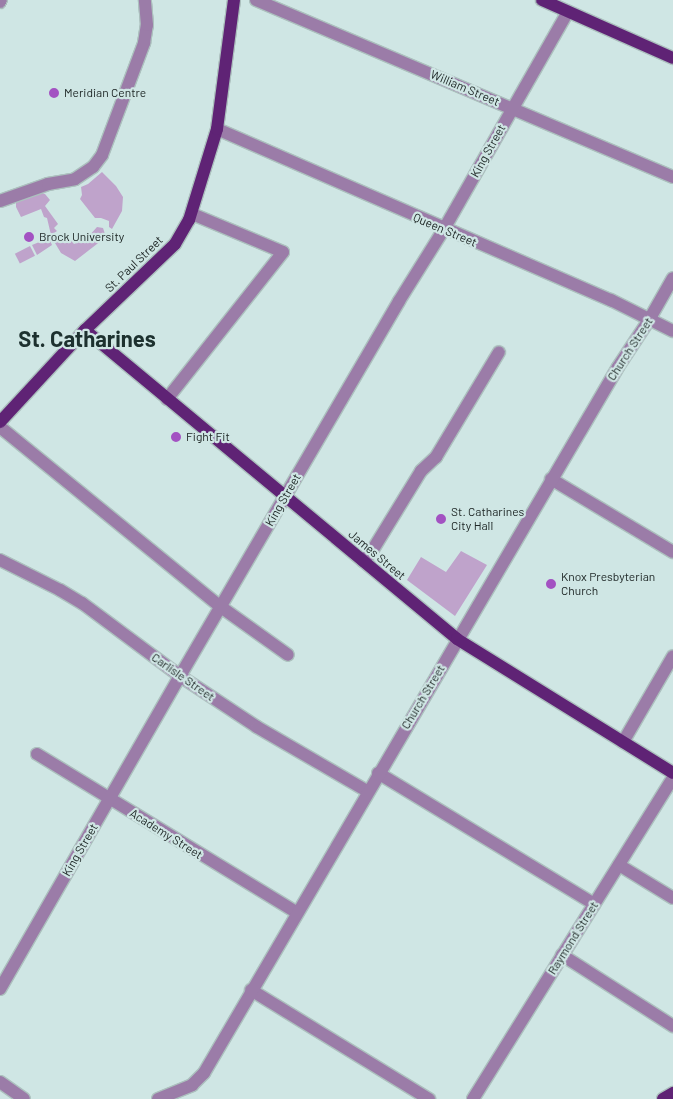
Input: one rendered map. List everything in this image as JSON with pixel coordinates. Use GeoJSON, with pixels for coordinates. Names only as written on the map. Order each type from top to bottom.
{"type":"FeatureCollection","features":[{"type":"Feature","properties":{"kind":"main road","name":"St. Paul Street"},"geometry":{"type":"LineString","coordinates":[[0,422],[85,330],[175,244],[192,214],[217,129],[234,0]]}},
{"type":"Feature","properties":{"kind":"main road"},"geometry":{"type":"LineString","coordinates":[[542,0],[673,58]]}},
{"type":"Feature","properties":{"kind":"main road","name":"James Street"},"geometry":{"type":"LineString","coordinates":[[85,330],[457,639],[673,773]]}},
{"type":"Feature","properties":{"kind":"main road"},"geometry":{"type":"LineString","coordinates":[[662,1099],[673,1093]]}},
{"type":"Feature","properties":{"kind":"street"},"geometry":{"type":"LineString","coordinates":[[0,201],[48,184],[75,179],[93,168],[102,155],[144,43],[147,26],[145,0]]}},
{"type":"Feature","properties":{"kind":"street","name":"William Street"},"geometry":{"type":"LineString","coordinates":[[256,0],[673,177]]}},
{"type":"Feature","properties":{"kind":"street","name":"King Street"},"geometry":{"type":"LineString","coordinates":[[0,989],[285,496],[444,230],[568,12]]}},
{"type":"Feature","properties":{"kind":"street","name":"Queen Street"},"geometry":{"type":"LineString","coordinates":[[217,129],[444,230],[611,300],[673,331]]}},
{"type":"Feature","properties":{"kind":"street"},"geometry":{"type":"LineString","coordinates":[[167,399],[283,252],[192,214]]}},
{"type":"Feature","properties":{"kind":"street","name":"Church Street"},"geometry":{"type":"LineString","coordinates":[[158,1099],[192,1084],[204,1073],[367,791],[618,367],[649,320],[673,278]]}},
{"type":"Feature","properties":{"kind":"street"},"geometry":{"type":"LineString","coordinates":[[363,561],[372,551],[421,472],[436,457],[499,352]]}},
{"type":"Feature","properties":{"kind":"street"},"geometry":{"type":"LineString","coordinates":[[0,426],[221,607],[288,654]]}},
{"type":"Feature","properties":{"kind":"street"},"geometry":{"type":"LineString","coordinates":[[552,479],[673,552]]}},
{"type":"Feature","properties":{"kind":"street","name":"Carlisle Street"},"geometry":{"type":"LineString","coordinates":[[0,560],[82,603],[180,676],[257,727],[367,791]]}},
{"type":"Feature","properties":{"kind":"street"},"geometry":{"type":"LineString","coordinates":[[623,742],[673,656]]}},
{"type":"Feature","properties":{"kind":"street","name":"Academy Street"},"geometry":{"type":"LineString","coordinates":[[36,754],[297,914]]}},
{"type":"Feature","properties":{"kind":"street"},"geometry":{"type":"LineString","coordinates":[[378,773],[594,904]]}},
{"type":"Feature","properties":{"kind":"street","name":"Raymond Street"},"geometry":{"type":"LineString","coordinates":[[473,1099],[673,778]]}},
{"type":"Feature","properties":{"kind":"street"},"geometry":{"type":"LineString","coordinates":[[619,865],[673,898]]}},
{"type":"Feature","properties":{"kind":"street"},"geometry":{"type":"LineString","coordinates":[[562,955],[673,1026]]}},
{"type":"Feature","properties":{"kind":"street"},"geometry":{"type":"LineString","coordinates":[[251,990],[428,1099]]}},
{"type":"Feature","properties":{"kind":"street"},"geometry":{"type":"LineString","coordinates":[[0,1082],[24,1099]]}},
{"type":"Feature","properties":{"kind":"shaded area"},"geometry":{"type":"Polygon","coordinates":[[[102,172],[116,186],[123,197],[122,211],[112,229],[109,227],[109,221],[95,218],[80,199],[82,195],[81,187],[88,184],[102,172]]]}},
{"type":"Feature","properties":{"kind":"shaded area"},"geometry":{"type":"Polygon","coordinates":[[[39,192],[45,194],[50,200],[45,206],[58,224],[54,228],[57,231],[51,235],[47,218],[44,217],[41,209],[21,217],[16,207],[16,201],[39,192]]]}},
{"type":"Feature","properties":{"kind":"shaded area"},"geometry":{"type":"Polygon","coordinates":[[[97,227],[103,228],[106,237],[75,261],[61,253],[52,238],[64,232],[74,244],[89,236],[97,227]]]}},
{"type":"Feature","properties":{"kind":"shaded area"},"geometry":{"type":"Polygon","coordinates":[[[49,238],[52,245],[37,255],[32,245],[49,238]]]}},
{"type":"Feature","properties":{"kind":"shaded area"},"geometry":{"type":"Polygon","coordinates":[[[30,246],[35,256],[20,264],[15,254],[30,246]]]}},
{"type":"Feature","properties":{"kind":"shaded area"},"geometry":{"type":"Polygon","coordinates":[[[461,551],[487,565],[455,616],[407,580],[421,557],[446,572],[461,551]]]}},
{"type":"Feature","properties":{"kind":"place","name":"Meridian Centre"},"geometry":{"type":"Point","coordinates":[54,93]}},
{"type":"Feature","properties":{"kind":"place","name":"Brock University"},"geometry":{"type":"Point","coordinates":[29,237]}},
{"type":"Feature","properties":{"kind":"place","name":"Fight Fit"},"geometry":{"type":"Point","coordinates":[176,437]}},
{"type":"Feature","properties":{"kind":"place","name":"St. Catharines City Hall"},"geometry":{"type":"Point","coordinates":[441,519]}},
{"type":"Feature","properties":{"kind":"place","name":"Knox Presbyterian Church"},"geometry":{"type":"Point","coordinates":[551,584]}},
{"type":"Feature","properties":{"kind":"district","name":"St. Catharines"},"geometry":{"type":"Point","coordinates":[87,339]}}]}
